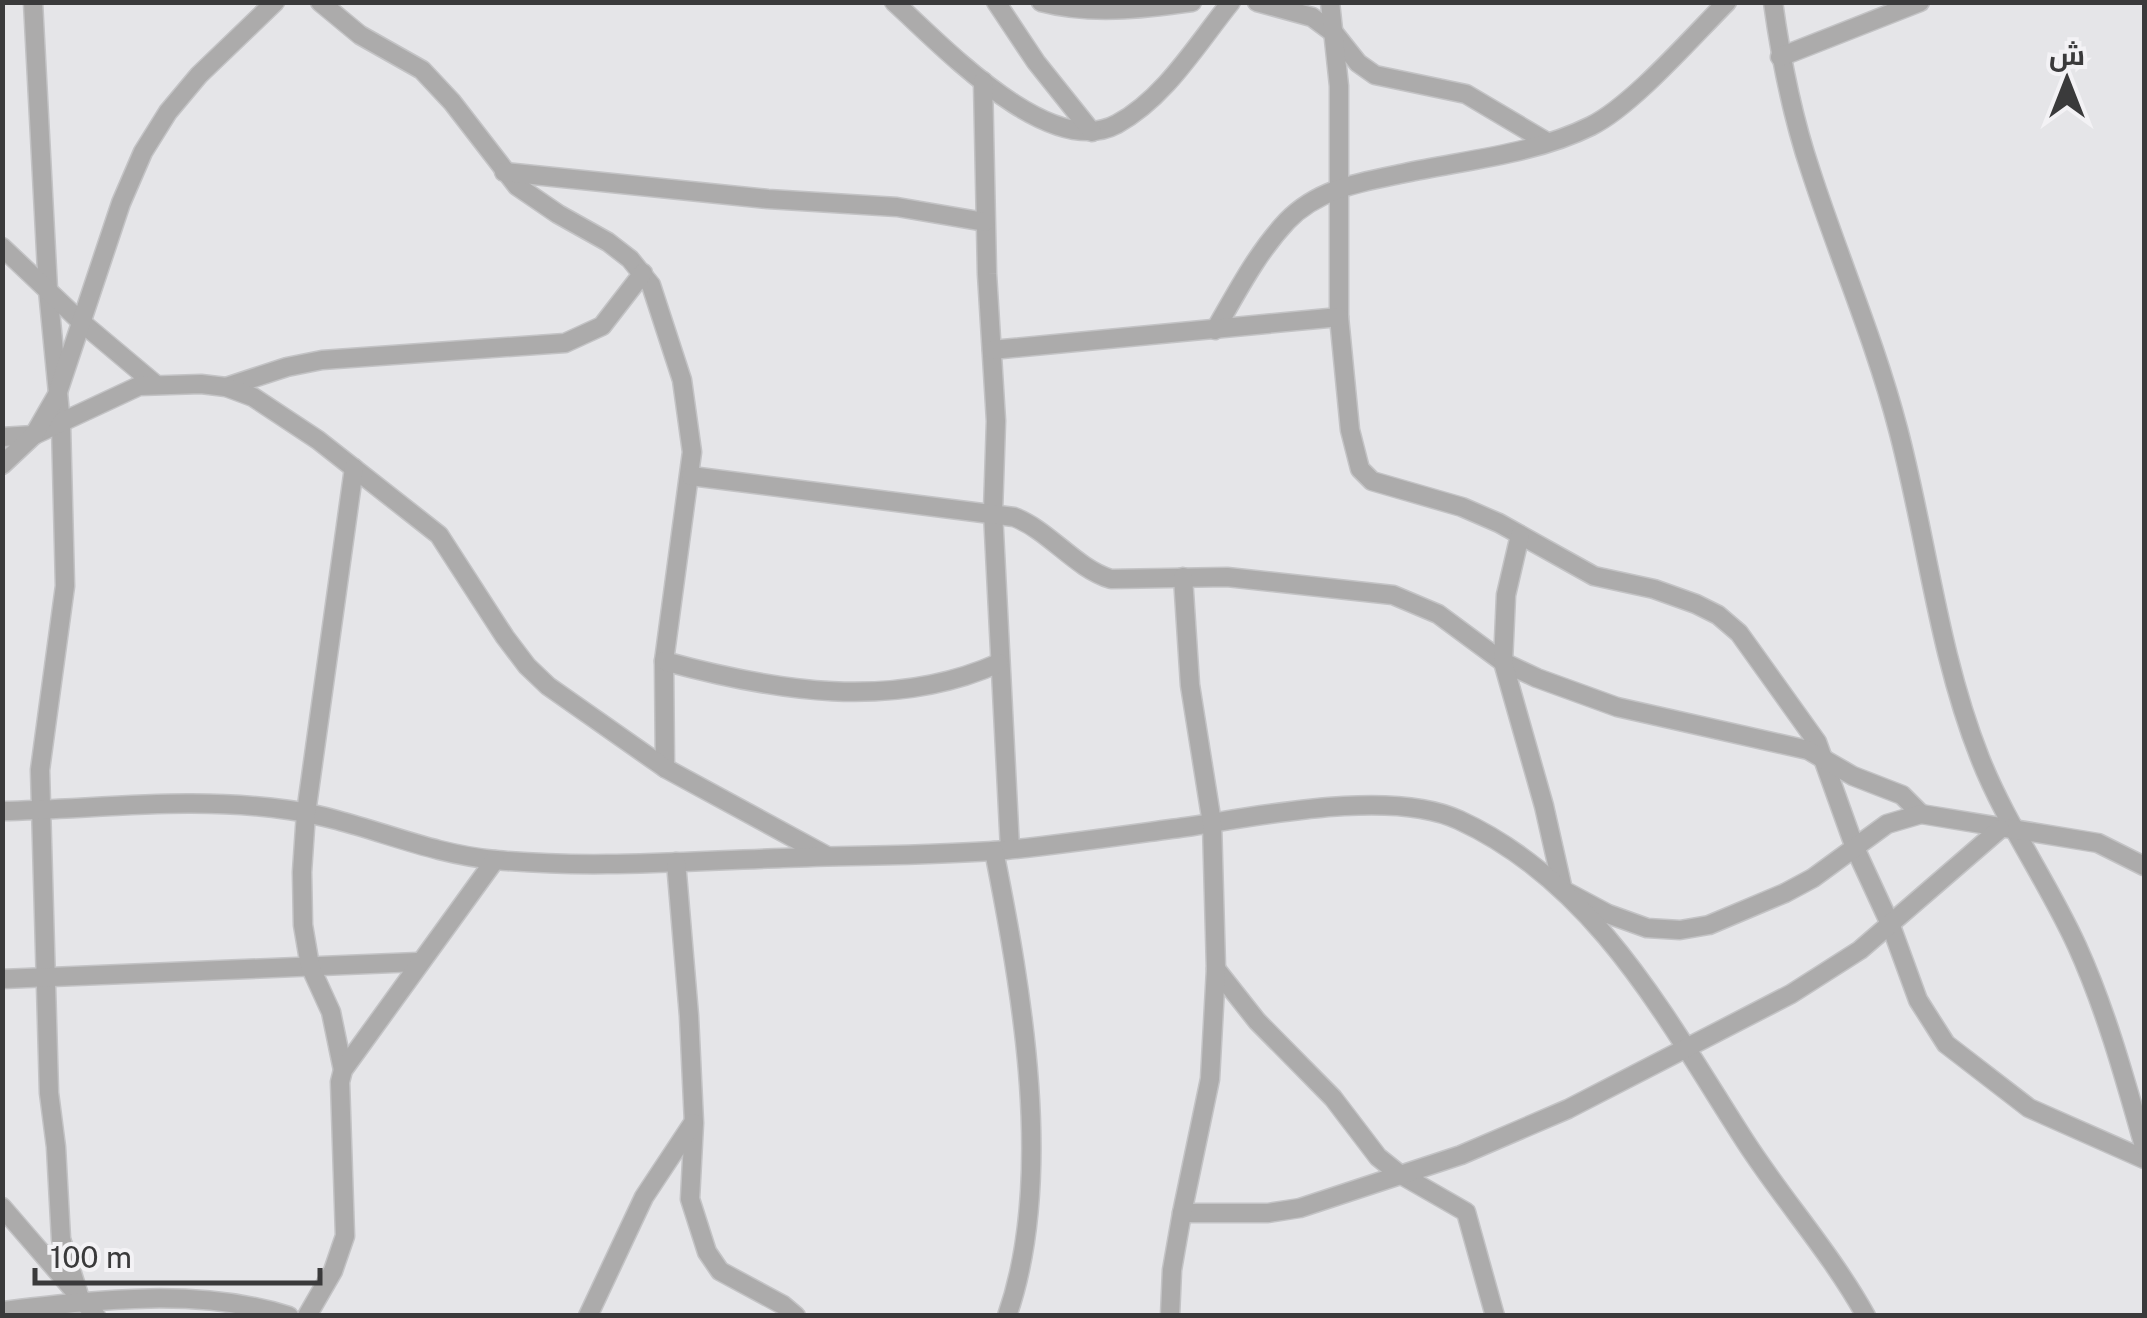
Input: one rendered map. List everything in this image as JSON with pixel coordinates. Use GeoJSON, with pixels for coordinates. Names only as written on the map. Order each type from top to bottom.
{"type":"FeatureCollection","features":[{"type":"Feature","properties":{"kind":"street"},"geometry":{"type":"LineString","coordinates":[[33,2],[48,290],[61,424],[64,598],[43,741],[41,810],[49,1093],[61,1239],[85,1306]]}},
{"type":"Feature","properties":{"kind":"street"},"geometry":{"type":"LineString","coordinates":[[2,464],[34,435],[56,395],[121,203],[143,152],[168,112],[199,74],[276,2]]}},
{"type":"Feature","properties":{"kind":"street"},"geometry":{"type":"LineString","coordinates":[[320,2],[360,35],[422,70],[452,102],[504,172],[537,200],[608,242],[643,274],[663,315],[690,420],[691,476],[664,661],[665,768]]}},
{"type":"Feature","properties":{"kind":"street"},"geometry":{"type":"LineString","coordinates":[[894,2],[982,80],[1036,117],[1058,127],[1092,132],[1114,126],[1140,109],[1177,72],[1232,2]]}},
{"type":"Feature","properties":{"kind":"street"},"geometry":{"type":"LineString","coordinates":[[996,2],[1036,62],[1092,132]]}},
{"type":"Feature","properties":{"kind":"street"},"geometry":{"type":"LineString","coordinates":[[1041,2],[1100,10],[1192,2]]}},
{"type":"Feature","properties":{"kind":"street"},"geometry":{"type":"LineString","coordinates":[[1258,2],[1312,17],[1335,34],[1358,63],[1376,75],[1466,94],[1547,142]]}},
{"type":"Feature","properties":{"kind":"street"},"geometry":{"type":"LineString","coordinates":[[1330,2],[1339,86],[1339,318],[1352,442],[1356,463],[1364,475],[1372,481],[1462,507],[1594,576],[1654,589],[1696,604],[1738,633],[1810,730],[1825,758],[1855,848],[1891,926],[1918,1000],[1946,1044],[2030,1108],[2144,1159]]}},
{"type":"Feature","properties":{"kind":"street"},"geometry":{"type":"LineString","coordinates":[[1215,330],[1250,269],[1288,220],[1323,194],[1338,187],[1547,142],[1595,124],[1727,2]]}},
{"type":"Feature","properties":{"kind":"street"},"geometry":{"type":"LineString","coordinates":[[1773,2],[1780,57],[1810,170],[1898,428],[1960,706],[2007,830],[2078,947],[2123,1073],[2144,1146]]}},
{"type":"Feature","properties":{"kind":"street"},"geometry":{"type":"LineString","coordinates":[[1780,57],[1920,2]]}},
{"type":"Feature","properties":{"kind":"street"},"geometry":{"type":"LineString","coordinates":[[982,80],[996,421],[994,512],[1002,850],[1030,1118],[1028,1218],[1006,1316]]}},
{"type":"Feature","properties":{"kind":"street"},"geometry":{"type":"LineString","coordinates":[[504,172],[897,208],[986,222]]}},
{"type":"Feature","properties":{"kind":"street"},"geometry":{"type":"LineString","coordinates":[[2,247],[80,321],[156,384]]}},
{"type":"Feature","properties":{"kind":"street"},"geometry":{"type":"LineString","coordinates":[[2,273],[27,272]]}},
{"type":"Feature","properties":{"kind":"street"},"geometry":{"type":"LineString","coordinates":[[2,437],[34,435],[121,392],[156,384],[226,387],[322,360],[565,342],[602,326],[643,274]]}},
{"type":"Feature","properties":{"kind":"street"},"geometry":{"type":"LineString","coordinates":[[992,350],[1339,318]]}},
{"type":"Feature","properties":{"kind":"street"},"geometry":{"type":"LineString","coordinates":[[226,387],[268,405],[439,535],[526,666],[548,686],[665,768],[827,856]]}},
{"type":"Feature","properties":{"kind":"street"},"geometry":{"type":"LineString","coordinates":[[307,1316],[333,1271],[345,1236],[342,1070],[331,1012],[310,966],[301,894],[306,813],[354,468]]}},
{"type":"Feature","properties":{"kind":"street"},"geometry":{"type":"LineString","coordinates":[[691,476],[994,512],[1031,524],[1104,577],[1251,578],[1392,595],[1438,614],[1504,662],[1617,708],[1787,742],[1825,758],[1853,776],[1902,795],[1921,814]]}},
{"type":"Feature","properties":{"kind":"street"},"geometry":{"type":"LineString","coordinates":[[1520,535],[1506,595],[1504,662],[1563,890],[1606,934],[1689,1049],[1746,1143],[1866,1316]]}},
{"type":"Feature","properties":{"kind":"street"},"geometry":{"type":"LineString","coordinates":[[1170,1316],[1172,1270],[1210,1079],[1216,969],[1212,823],[1190,685],[1183,577]]}},
{"type":"Feature","properties":{"kind":"street"},"geometry":{"type":"LineString","coordinates":[[664,661],[736,681],[831,691],[936,686],[999,663]]}},
{"type":"Feature","properties":{"kind":"street"},"geometry":{"type":"LineString","coordinates":[[2,811],[202,804],[262,806],[306,813],[424,846],[495,860],[545,863],[1002,850],[1359,806],[1422,808],[1452,816],[1484,832],[1563,890],[1608,914],[1647,928],[1680,930],[1709,925],[1756,908],[1813,878],[1887,824],[1921,814],[2098,843],[2144,866]]}},
{"type":"Feature","properties":{"kind":"street"},"geometry":{"type":"LineString","coordinates":[[1182,1214],[1268,1214],[1300,1208],[1461,1155],[1550,1117],[1791,994],[1891,926],[2007,830]]}},
{"type":"Feature","properties":{"kind":"street"},"geometry":{"type":"LineString","coordinates":[[342,1070],[495,860]]}},
{"type":"Feature","properties":{"kind":"street"},"geometry":{"type":"LineString","coordinates":[[676,862],[694,1122],[690,1199],[712,1262],[733,1280],[783,1305],[796,1316]]}},
{"type":"Feature","properties":{"kind":"street"},"geometry":{"type":"LineString","coordinates":[[2,979],[418,962]]}},
{"type":"Feature","properties":{"kind":"street"},"geometry":{"type":"LineString","coordinates":[[1216,969],[1258,1021],[1333,1098],[1378,1158],[1466,1212],[1495,1316]]}},
{"type":"Feature","properties":{"kind":"street"},"geometry":{"type":"LineString","coordinates":[[588,1316],[644,1197],[694,1122]]}},
{"type":"Feature","properties":{"kind":"street"},"geometry":{"type":"LineString","coordinates":[[2,1207],[85,1306]]}},
{"type":"Feature","properties":{"kind":"street"},"geometry":{"type":"LineString","coordinates":[[2,1311],[220,1301],[258,1306],[288,1316]]}}]}
